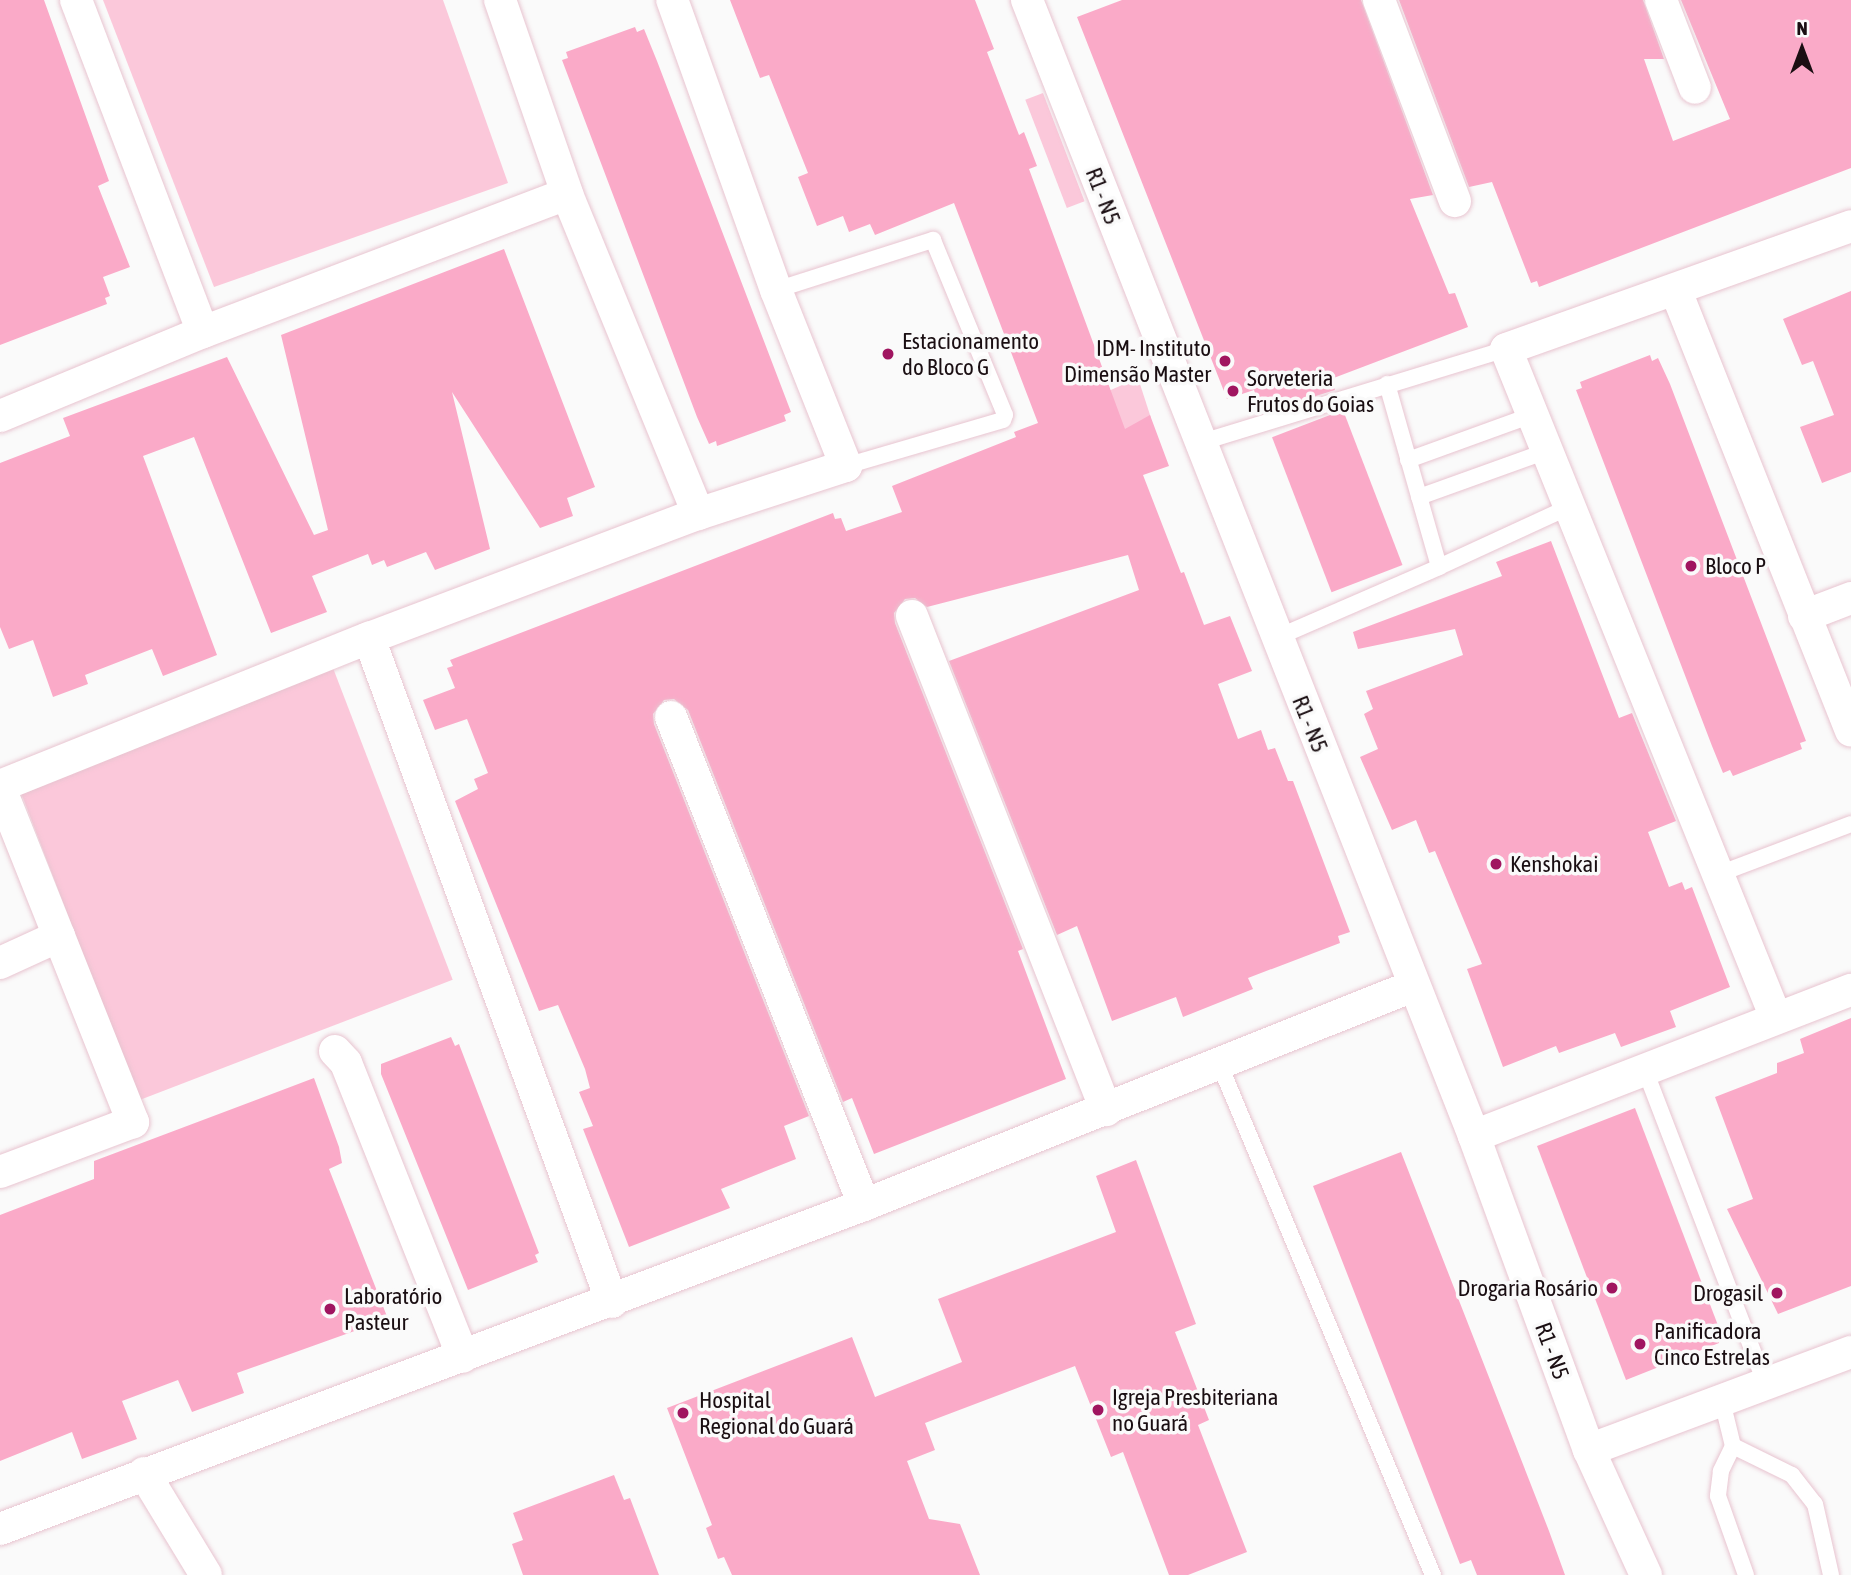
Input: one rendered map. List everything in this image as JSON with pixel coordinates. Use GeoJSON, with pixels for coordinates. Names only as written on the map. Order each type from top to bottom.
{"type":"FeatureCollection","features":[{"type":"Feature","properties":{"kind":"street"},"geometry":{"type":"LineString","coordinates":[[76,0],[203,332]]}},
{"type":"Feature","properties":{"kind":"street"},"geometry":{"type":"LineString","coordinates":[[500,0],[567,194],[698,514]]}},
{"type":"Feature","properties":{"kind":"street"},"geometry":{"type":"LineString","coordinates":[[0,1172],[134,1122],[0,787],[369,638],[698,514],[846,466],[776,290],[672,0]]}},
{"type":"Feature","properties":{"kind":"street","name":"R1 - N5"},"geometry":{"type":"LineString","coordinates":[[1027,0],[1199,443],[1474,1136],[1589,1451],[1645,1574]]}},
{"type":"Feature","properties":{"kind":"street"},"geometry":{"type":"LineString","coordinates":[[1379,0],[1455,201]]}},
{"type":"Feature","properties":{"kind":"street"},"geometry":{"type":"LineString","coordinates":[[1661,0],[1695,88]]}},
{"type":"Feature","properties":{"kind":"street"},"geometry":{"type":"LineString","coordinates":[[0,416],[203,332],[567,194]]}},
{"type":"Feature","properties":{"kind":"street"},"geometry":{"type":"LineString","coordinates":[[1776,1018],[1506,349],[1676,291],[1851,226]]}},
{"type":"Feature","properties":{"kind":"street"},"geometry":{"type":"LineString","coordinates":[[1676,291],[1851,730]]}},
{"type":"Feature","properties":{"kind":"street"},"geometry":{"type":"LineString","coordinates":[[1804,616],[1851,598]]}},
{"type":"Feature","properties":{"kind":"street"},"geometry":{"type":"LineString","coordinates":[[912,616],[1106,1110]]}},
{"type":"Feature","properties":{"kind":"street"},"geometry":{"type":"LineString","coordinates":[[369,638],[612,1302]]}},
{"type":"Feature","properties":{"kind":"street"},"geometry":{"type":"LineString","coordinates":[[671,717],[864,1205]]}},
{"type":"Feature","properties":{"kind":"street"},"geometry":{"type":"LineString","coordinates":[[0,962],[59,936]]}},
{"type":"Feature","properties":{"kind":"street"},"geometry":{"type":"LineString","coordinates":[[0,1529],[144,1473],[612,1302],[1106,1110],[1413,986]]}},
{"type":"Feature","properties":{"kind":"street"},"geometry":{"type":"LineString","coordinates":[[1474,1136],[1851,990]]}},
{"type":"Feature","properties":{"kind":"street"},"geometry":{"type":"LineString","coordinates":[[335,1051],[346,1063],[463,1357]]}},
{"type":"Feature","properties":{"kind":"street"},"geometry":{"type":"LineString","coordinates":[[1589,1451],[1851,1352]]}},
{"type":"Feature","properties":{"kind":"street"},"geometry":{"type":"LineString","coordinates":[[144,1473],[206,1575]]}},
{"type":"Feature","properties":{"kind":"lane"},"geometry":{"type":"LineString","coordinates":[[776,290],[933,240],[1005,415],[1003,420],[846,466]]}},
{"type":"Feature","properties":{"kind":"lane"},"geometry":{"type":"LineString","coordinates":[[1199,443],[1506,349]]}},
{"type":"Feature","properties":{"kind":"lane"},"geometry":{"type":"LineString","coordinates":[[1387,384],[1438,567]]}},
{"type":"Feature","properties":{"kind":"lane"},"geometry":{"type":"LineString","coordinates":[[1408,460],[1532,415]]}},
{"type":"Feature","properties":{"kind":"lane"},"geometry":{"type":"LineString","coordinates":[[1419,497],[1547,451]]}},
{"type":"Feature","properties":{"kind":"lane"},"geometry":{"type":"LineString","coordinates":[[1276,638],[1569,506]]}},
{"type":"Feature","properties":{"kind":"lane"},"geometry":{"type":"LineString","coordinates":[[1719,874],[1851,824]]}},
{"type":"Feature","properties":{"kind":"lane"},"geometry":{"type":"LineString","coordinates":[[1220,1063],[1433,1575]]}},
{"type":"Feature","properties":{"kind":"lane"},"geometry":{"type":"LineString","coordinates":[[1645,1070],[1766,1385]]}},
{"type":"Feature","properties":{"kind":"lane"},"geometry":{"type":"LineString","coordinates":[[1721,1401],[1733,1446],[1721,1471],[1718,1496],[1746,1575]]}},
{"type":"Feature","properties":{"kind":"lane"},"geometry":{"type":"LineString","coordinates":[[1733,1446],[1792,1475],[1815,1503],[1831,1575]]}},
{"type":"Feature","properties":{"kind":"shaded area"},"geometry":{"type":"Polygon","coordinates":[[[103,0],[443,0],[508,183],[214,287],[103,0]]]}},
{"type":"Feature","properties":{"kind":"shaded area"},"geometry":{"type":"Polygon","coordinates":[[[1043,93],[1085,201],[1067,208],[1025,100],[1043,93]]]}},
{"type":"Feature","properties":{"kind":"shaded area"},"geometry":{"type":"Polygon","coordinates":[[[1138,378],[1151,418],[1091,450],[1070,408],[1138,378]]]}},
{"type":"Feature","properties":{"kind":"shaded area"},"geometry":{"type":"Polygon","coordinates":[[[333,668],[453,980],[139,1100],[19,788],[333,668]]]}},
{"type":"Feature","properties":{"kind":"building"},"geometry":{"type":"Polygon","coordinates":[[[0,0],[44,0],[109,181],[98,186],[130,267],[103,277],[110,296],[105,298],[107,304],[0,345],[0,0]]]}},
{"type":"Feature","properties":{"kind":"building"},"geometry":{"type":"Polygon","coordinates":[[[730,0],[975,0],[994,49],[987,52],[1019,135],[1024,132],[1037,166],[1029,169],[1125,429],[1150,415],[1169,466],[1143,475],[1181,573],[1184,572],[1204,625],[1230,616],[1252,671],[1218,684],[1238,739],[1261,730],[1268,750],[1275,748],[1288,781],[1293,781],[1350,932],[1338,936],[1340,943],[1248,978],[1253,989],[1183,1017],[1176,997],[1112,1021],[1077,926],[1057,935],[949,661],[1139,590],[1128,555],[927,607],[915,598],[905,599],[894,613],[895,623],[1023,949],[1018,951],[1066,1079],[874,1154],[852,1098],[843,1102],[688,710],[674,699],[664,700],[653,714],[654,724],[809,1116],[784,1126],[796,1159],[721,1189],[730,1208],[629,1247],[583,1129],[593,1126],[579,1092],[590,1088],[585,1069],[558,1005],[539,1011],[455,801],[478,789],[474,779],[488,773],[467,719],[435,730],[423,700],[455,688],[447,668],[453,666],[450,660],[833,513],[835,519],[841,518],[846,531],[902,512],[892,486],[1016,437],[1014,432],[1038,423],[954,203],[875,235],[870,224],[849,232],[843,216],[817,226],[798,177],[808,173],[769,75],[760,78],[730,0]]]}},
{"type":"Feature","properties":{"kind":"building"},"geometry":{"type":"Polygon","coordinates":[[[1122,0],[1361,0],[1433,195],[1410,199],[1449,294],[1455,293],[1468,327],[1331,379],[1335,390],[1262,413],[1254,390],[1227,399],[1077,17],[1122,0]]]}},
{"type":"Feature","properties":{"kind":"building"},"geometry":{"type":"Polygon","coordinates":[[[1399,0],[1643,0],[1664,59],[1644,59],[1673,141],[1730,119],[1681,0],[1851,0],[1851,168],[1539,287],[1537,281],[1531,283],[1492,182],[1469,187],[1399,0]]]}},
{"type":"Feature","properties":{"kind":"building"},"geometry":{"type":"Polygon","coordinates":[[[635,27],[637,32],[644,29],[657,61],[791,412],[784,415],[786,421],[717,446],[716,441],[709,444],[697,417],[562,60],[568,58],[566,52],[635,27]]]}},
{"type":"Feature","properties":{"kind":"building"},"geometry":{"type":"Polygon","coordinates":[[[504,249],[595,487],[567,498],[573,516],[540,528],[452,392],[490,549],[435,570],[426,552],[387,567],[384,560],[372,565],[368,554],[312,576],[327,612],[271,633],[194,437],[143,456],[217,655],[163,676],[152,649],[85,675],[88,684],[53,697],[33,640],[9,649],[0,627],[0,463],[70,436],[63,418],[227,357],[314,535],[328,530],[281,335],[504,249]]]}},
{"type":"Feature","properties":{"kind":"building"},"geometry":{"type":"Polygon","coordinates":[[[1851,291],[1851,472],[1822,483],[1800,427],[1834,415],[1813,361],[1802,365],[1783,319],[1851,291]]]}},
{"type":"Feature","properties":{"kind":"building","name":"Bloco P"},"geometry":{"type":"Polygon","coordinates":[[[1650,355],[1652,361],[1658,358],[1670,384],[1806,741],[1800,743],[1802,749],[1733,776],[1730,770],[1723,773],[1712,746],[1576,390],[1582,388],[1580,382],[1650,355]]]}},
{"type":"Feature","properties":{"kind":"building"},"geometry":{"type":"Polygon","coordinates":[[[1343,410],[1402,565],[1332,592],[1272,437],[1343,410]]]}},
{"type":"Feature","properties":{"kind":"building"},"geometry":{"type":"Polygon","coordinates":[[[1551,541],[1619,718],[1632,713],[1676,821],[1648,832],[1669,887],[1682,882],[1685,890],[1692,887],[1730,987],[1670,1011],[1676,1027],[1621,1047],[1615,1033],[1559,1053],[1556,1046],[1503,1067],[1467,969],[1482,964],[1435,851],[1429,853],[1416,820],[1392,830],[1360,757],[1378,749],[1364,714],[1373,709],[1366,691],[1463,655],[1455,629],[1358,649],[1353,632],[1502,576],[1496,562],[1551,541]]]}},
{"type":"Feature","properties":{"kind":"building"},"geometry":{"type":"Polygon","coordinates":[[[1851,1018],[1851,1286],[1778,1314],[1727,1209],[1753,1199],[1715,1097],[1777,1073],[1777,1063],[1804,1053],[1800,1039],[1851,1018]]]}},
{"type":"Feature","properties":{"kind":"building"},"geometry":{"type":"Polygon","coordinates":[[[451,1037],[455,1046],[459,1044],[539,1253],[535,1255],[538,1262],[468,1290],[381,1074],[381,1064],[451,1037]]]}},
{"type":"Feature","properties":{"kind":"building"},"geometry":{"type":"Polygon","coordinates":[[[314,1078],[339,1147],[342,1163],[329,1169],[388,1319],[237,1373],[244,1393],[192,1412],[178,1380],[122,1401],[137,1439],[82,1459],[72,1432],[0,1461],[0,1215],[94,1179],[94,1161],[314,1078]]]}},
{"type":"Feature","properties":{"kind":"building"},"geometry":{"type":"Polygon","coordinates":[[[1635,1108],[1719,1328],[1719,1343],[1626,1380],[1537,1146],[1635,1108]]]}},
{"type":"Feature","properties":{"kind":"building"},"geometry":{"type":"Polygon","coordinates":[[[1401,1152],[1565,1575],[1477,1575],[1471,1560],[1460,1564],[1313,1186],[1401,1152]]]}},
{"type":"Feature","properties":{"kind":"building"},"geometry":{"type":"Polygon","coordinates":[[[1136,1160],[1196,1324],[1175,1332],[1209,1420],[1198,1425],[1247,1552],[1188,1575],[1169,1575],[1123,1452],[1111,1457],[1075,1366],[925,1423],[935,1450],[907,1461],[929,1519],[960,1524],[980,1575],[732,1575],[724,1557],[718,1559],[706,1528],[712,1525],[667,1408],[852,1337],[875,1397],[962,1362],[938,1299],[1116,1232],[1096,1176],[1136,1160]]]}},
{"type":"Feature","properties":{"kind":"building"},"geometry":{"type":"Polygon","coordinates":[[[614,1475],[624,1500],[630,1498],[659,1575],[523,1575],[512,1544],[523,1540],[513,1513],[614,1475]]]}},
{"type":"Feature","properties":{"kind":"place","name":"Estacionamento do Bloco G"},"geometry":{"type":"Point","coordinates":[888,354]}},
{"type":"Feature","properties":{"kind":"place","name":"IDM- Instituto Dimensão Master"},"geometry":{"type":"Point","coordinates":[1225,361]}},
{"type":"Feature","properties":{"kind":"place","name":"Sorveteria Frutos do Goias"},"geometry":{"type":"Point","coordinates":[1233,391]}},
{"type":"Feature","properties":{"kind":"place","name":"Bloco P"},"geometry":{"type":"Point","coordinates":[1691,566]}},
{"type":"Feature","properties":{"kind":"place","name":"Kenshokai"},"geometry":{"type":"Point","coordinates":[1496,864]}},
{"type":"Feature","properties":{"kind":"place","name":"Drogaria Rosário"},"geometry":{"type":"Point","coordinates":[1612,1288]}},
{"type":"Feature","properties":{"kind":"place","name":"Drogasil"},"geometry":{"type":"Point","coordinates":[1777,1293]}},
{"type":"Feature","properties":{"kind":"place","name":"Laboratório Pasteur"},"geometry":{"type":"Point","coordinates":[330,1309]}},
{"type":"Feature","properties":{"kind":"place","name":"Panificadora Cinco Estrelas"},"geometry":{"type":"Point","coordinates":[1640,1344]}},
{"type":"Feature","properties":{"kind":"place","name":"Igreja Presbiteriana no Guará"},"geometry":{"type":"Point","coordinates":[1098,1410]}},
{"type":"Feature","properties":{"kind":"place","name":"Hospital Regional do Guará"},"geometry":{"type":"Point","coordinates":[683,1413]}}]}
